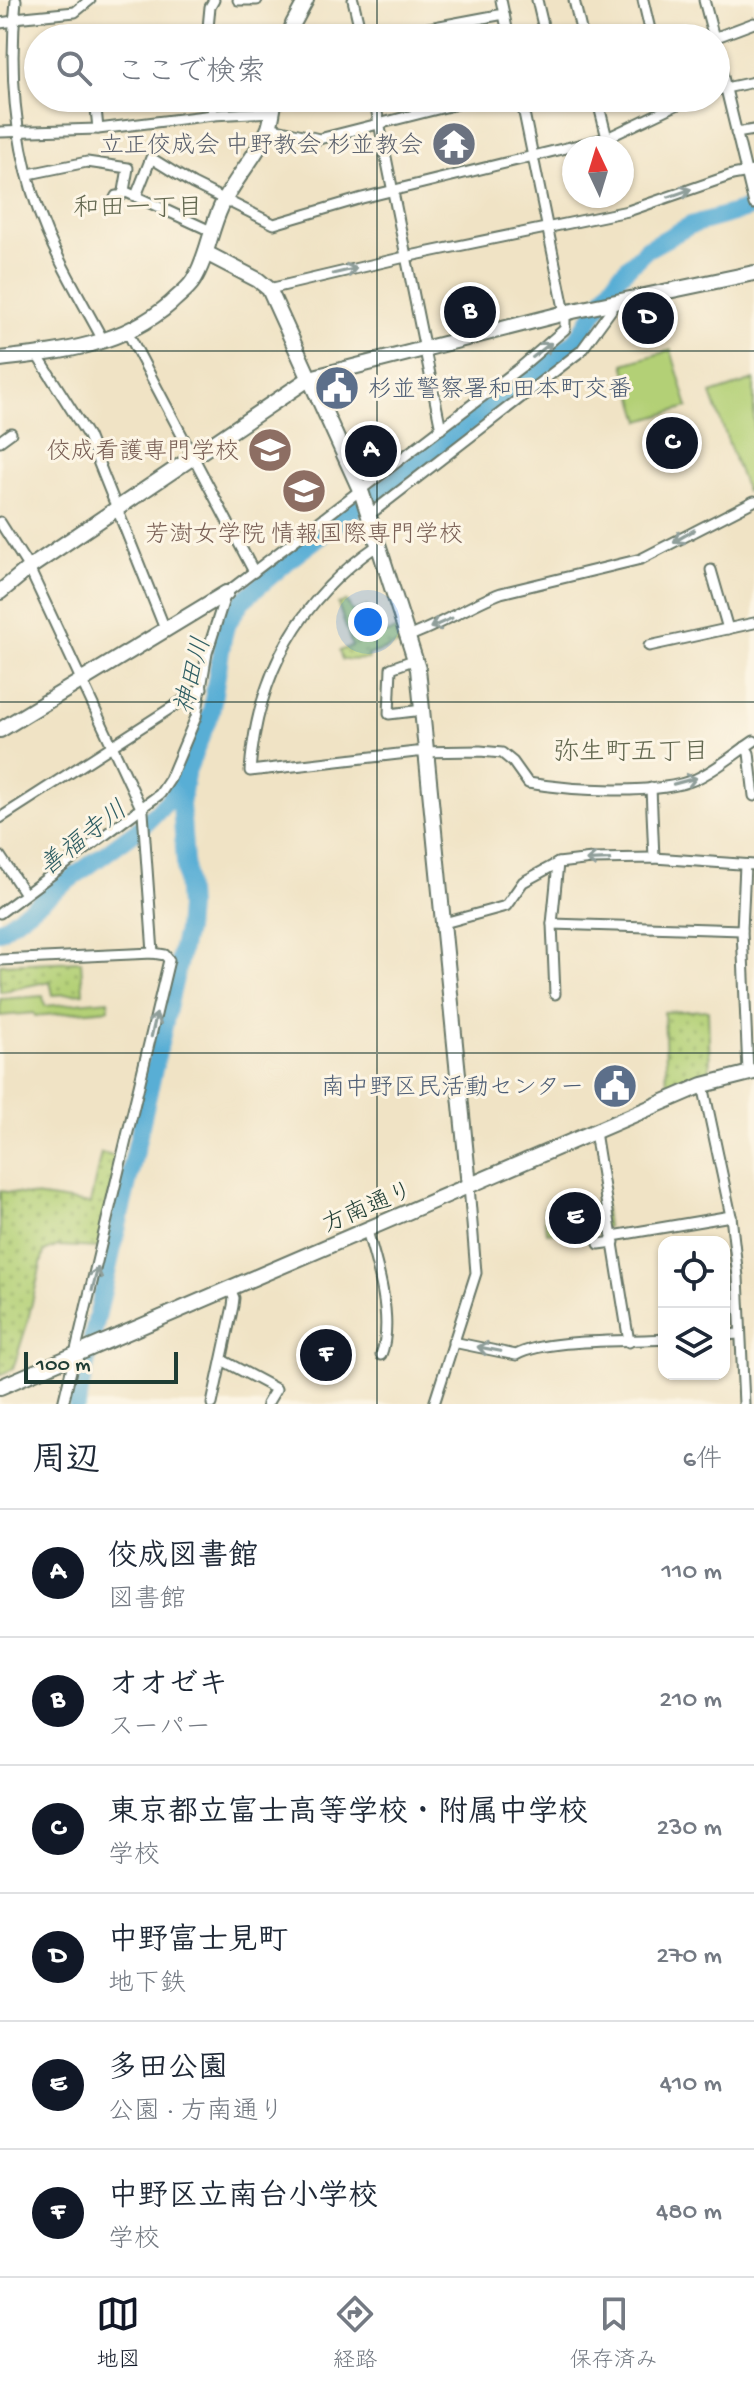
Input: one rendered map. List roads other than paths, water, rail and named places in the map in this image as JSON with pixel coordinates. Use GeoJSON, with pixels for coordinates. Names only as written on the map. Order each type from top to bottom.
{"type":"FeatureCollection","features":[{"type":"Feature","properties":{"kind":"street"},"geometry":{"type":"LineString","coordinates":[[16,0],[11,56],[17,130],[47,233],[104,342]]}},
{"type":"Feature","properties":{"kind":"street"},"geometry":{"type":"LineString","coordinates":[[0,23],[75,12],[90,0]]}},
{"type":"Feature","properties":{"kind":"street"},"geometry":{"type":"LineString","coordinates":[[208,24],[214,0]]}},
{"type":"Feature","properties":{"kind":"street"},"geometry":{"type":"LineString","coordinates":[[238,0],[257,0]]}},
{"type":"Feature","properties":{"kind":"street"},"geometry":{"type":"LineString","coordinates":[[353,0],[359,24]]}},
{"type":"Feature","properties":{"kind":"street"},"geometry":{"type":"LineString","coordinates":[[501,0],[506,24]]}},
{"type":"Feature","properties":{"kind":"street"},"geometry":{"type":"LineString","coordinates":[[537,0],[543,24]]}},
{"type":"Feature","properties":{"kind":"street"},"geometry":{"type":"LineString","coordinates":[[574,0],[580,24]]}},
{"type":"Feature","properties":{"kind":"street"},"geometry":{"type":"LineString","coordinates":[[643,0],[649,24]]}},
{"type":"Feature","properties":{"kind":"street"},"geometry":{"type":"LineString","coordinates":[[704,0],[710,24]]}},
{"type":"Feature","properties":{"kind":"street"},"geometry":{"type":"LineString","coordinates":[[294,24],[302,1]]}},
{"type":"Feature","properties":{"kind":"street"},"geometry":{"type":"LineString","coordinates":[[451,24],[504,14]]}},
{"type":"Feature","properties":{"kind":"street"},"geometry":{"type":"LineString","coordinates":[[730,32],[754,23]]}},
{"type":"Feature","properties":{"kind":"street"},"geometry":{"type":"LineString","coordinates":[[730,87],[754,82]]}},
{"type":"Feature","properties":{"kind":"street"},"geometry":{"type":"LineString","coordinates":[[96,112],[98,129]]}},
{"type":"Feature","properties":{"kind":"street"},"geometry":{"type":"LineString","coordinates":[[0,132],[98,129],[213,115],[272,112],[319,139],[428,112]]}},
{"type":"Feature","properties":{"kind":"street"},"geometry":{"type":"LineString","coordinates":[[0,359],[104,342],[128,333],[155,317],[192,282],[225,199],[272,112]]}},
{"type":"Feature","properties":{"kind":"street"},"geometry":{"type":"LineString","coordinates":[[377,112],[441,429]]}},
{"type":"Feature","properties":{"kind":"street"},"geometry":{"type":"LineString","coordinates":[[3,732],[226,593],[561,335],[565,329],[565,313],[524,112]]}},
{"type":"Feature","properties":{"kind":"street"},"geometry":{"type":"LineString","coordinates":[[600,112],[606,136]]}},
{"type":"Feature","properties":{"kind":"street"},"geometry":{"type":"LineString","coordinates":[[611,136],[662,112]]}},
{"type":"Feature","properties":{"kind":"street"},"geometry":{"type":"LineString","coordinates":[[728,112],[750,172],[753,200]]}},
{"type":"Feature","properties":{"kind":"street"},"geometry":{"type":"LineString","coordinates":[[736,133],[754,130]]}},
{"type":"Feature","properties":{"kind":"street"},"geometry":{"type":"LineString","coordinates":[[136,196],[151,158],[193,184],[274,224],[562,150]]}},
{"type":"Feature","properties":{"kind":"street"},"geometry":{"type":"LineString","coordinates":[[29,174],[87,162],[128,168],[124,191],[121,196],[116,196],[110,207]]}},
{"type":"Feature","properties":{"kind":"street"},"geometry":{"type":"LineString","coordinates":[[269,289],[628,211],[750,172]]}},
{"type":"Feature","properties":{"kind":"street"},"geometry":{"type":"LineString","coordinates":[[124,191],[213,232]]}},
{"type":"Feature","properties":{"kind":"street"},"geometry":{"type":"LineString","coordinates":[[206,253],[269,289],[361,492],[416,659],[428,752],[476,1273],[434,1404]]}},
{"type":"Feature","properties":{"kind":"street"},"geometry":{"type":"LineString","coordinates":[[0,592],[29,568],[310,378],[585,308],[754,273]]}},
{"type":"Feature","properties":{"kind":"street"},"geometry":{"type":"LineString","coordinates":[[368,514],[581,351],[611,310],[611,303]]}},
{"type":"Feature","properties":{"kind":"street"},"geometry":{"type":"LineString","coordinates":[[128,333],[254,572]]}},
{"type":"Feature","properties":{"kind":"street"},"geometry":{"type":"LineString","coordinates":[[37,355],[88,436],[165,629]]}},
{"type":"Feature","properties":{"kind":"street"},"geometry":{"type":"LineString","coordinates":[[0,441],[11,433]]}},
{"type":"Feature","properties":{"kind":"street"},"geometry":{"type":"LineString","coordinates":[[409,636],[501,593],[641,559],[754,501]]}},
{"type":"Feature","properties":{"kind":"street"},"geometry":{"type":"LineString","coordinates":[[0,522],[29,568],[142,810],[146,829],[153,953]]}},
{"type":"Feature","properties":{"kind":"street"},"geometry":{"type":"LineString","coordinates":[[378,545],[341,573],[286,642],[266,687],[256,725],[250,771],[428,752],[502,753],[513,762],[528,783],[607,789],[651,788],[696,779],[750,744]]}},
{"type":"Feature","properties":{"kind":"street"},"geometry":{"type":"LineString","coordinates":[[711,570],[728,629]]}},
{"type":"Feature","properties":{"kind":"street"},"geometry":{"type":"LineString","coordinates":[[0,913],[160,794],[170,779],[196,717],[207,653],[226,593]]}},
{"type":"Feature","properties":{"kind":"street"},"geometry":{"type":"LineString","coordinates":[[649,646],[754,623]]}},
{"type":"Feature","properties":{"kind":"street"},"geometry":{"type":"LineString","coordinates":[[416,659],[391,668],[389,714],[423,710]]}},
{"type":"Feature","properties":{"kind":"street"},"geometry":{"type":"LineString","coordinates":[[0,818],[202,688]]}},
{"type":"Feature","properties":{"kind":"street"},"geometry":{"type":"LineString","coordinates":[[750,744],[754,796]]}},
{"type":"Feature","properties":{"kind":"street"},"geometry":{"type":"LineString","coordinates":[[651,788],[654,858]]}},
{"type":"Feature","properties":{"kind":"street"},"geometry":{"type":"LineString","coordinates":[[0,856],[25,894]]}},
{"type":"Feature","properties":{"kind":"street"},"geometry":{"type":"LineString","coordinates":[[444,923],[506,906],[523,882],[558,863],[654,858],[750,865],[742,930],[751,1072]]}},
{"type":"Feature","properties":{"kind":"street"},"geometry":{"type":"LineString","coordinates":[[555,994],[552,924],[558,863]]}},
{"type":"Feature","properties":{"kind":"street"},"geometry":{"type":"LineString","coordinates":[[552,924],[742,930]]}},
{"type":"Feature","properties":{"kind":"street"},"geometry":{"type":"LineString","coordinates":[[0,960],[153,953],[165,955],[169,960],[78,1353],[63,1404]]}},
{"type":"Feature","properties":{"kind":"street","name":"方南通り"},"geometry":{"type":"LineString","coordinates":[[0,1387],[703,1085],[751,1072]]}},
{"type":"Feature","properties":{"kind":"street"},"geometry":{"type":"LineString","coordinates":[[703,1085],[731,1216],[738,1277],[744,1404]]}},
{"type":"Feature","properties":{"kind":"street"},"geometry":{"type":"LineString","coordinates":[[595,1132],[629,1342]]}},
{"type":"Feature","properties":{"kind":"street"},"geometry":{"type":"LineString","coordinates":[[599,1244],[731,1216]]}},
{"type":"Feature","properties":{"kind":"street"},"geometry":{"type":"LineString","coordinates":[[367,1231],[381,1283],[386,1334],[381,1355]]}},
{"type":"Feature","properties":{"kind":"street"},"geometry":{"type":"LineString","coordinates":[[212,1404],[234,1298],[230,1289]]}},
{"type":"Feature","properties":{"kind":"street"},"geometry":{"type":"LineString","coordinates":[[730,1335],[739,1334]]}},
{"type":"Feature","properties":{"kind":"street"},"geometry":{"type":"LineString","coordinates":[[453,1342],[516,1355],[562,1345],[658,1340]]}},
{"type":"Feature","properties":{"kind":"street"},"geometry":{"type":"LineString","coordinates":[[222,1360],[276,1389],[267,1404]]}},
{"type":"Feature","properties":{"kind":"waterway","name":"神田川"},"geometry":{"type":"LineString","coordinates":[[77,1404],[186,930],[188,907],[181,804],[186,774],[211,712],[226,626],[242,601],[294,556],[577,339],[619,276],[647,249],[691,225],[754,207]]}},
{"type":"Feature","properties":{"kind":"waterway","name":"善福寺川"},"geometry":{"type":"LineString","coordinates":[[0,931],[140,828],[171,798],[182,781]]}},
{"type":"Feature","properties":{"kind":"place","name":"立正佼成会 中野教会 杉並教会"},"geometry":{"type":"Point","coordinates":[454,144]}},
{"type":"Feature","properties":{"kind":"place","name":"オオゼキ"},"geometry":{"type":"Point","coordinates":[470,312]}},
{"type":"Feature","properties":{"kind":"place","name":"中野富士見町"},"geometry":{"type":"Point","coordinates":[648,318]}},
{"type":"Feature","properties":{"kind":"place","name":"杉並警察署和田本町交番"},"geometry":{"type":"Point","coordinates":[337,388]}},
{"type":"Feature","properties":{"kind":"place","name":"東京都立富士高等学校・附属中学校"},"geometry":{"type":"Point","coordinates":[672,443]}},
{"type":"Feature","properties":{"kind":"place","name":"佼成看護専門学校"},"geometry":{"type":"Point","coordinates":[270,450]}},
{"type":"Feature","properties":{"kind":"place","name":"佼成図書館"},"geometry":{"type":"Point","coordinates":[371,451]}},
{"type":"Feature","properties":{"kind":"place","name":"芳澍女学院 情報国際専門学校"},"geometry":{"type":"Point","coordinates":[304,491]}},
{"type":"Feature","properties":{"kind":"place","name":"南中野区民活動センター"},"geometry":{"type":"Point","coordinates":[615,1086]}},
{"type":"Feature","properties":{"kind":"place","name":"多田公園"},"geometry":{"type":"Point","coordinates":[575,1218]}},
{"type":"Feature","properties":{"kind":"place","name":"中野区立南台小学校"},"geometry":{"type":"Point","coordinates":[326,1355]}},
{"type":"Feature","properties":{"kind":"district","name":"和田一丁目"},"geometry":{"type":"Point","coordinates":[138,206]}},
{"type":"Feature","properties":{"kind":"district","name":"弥生町五丁目"},"geometry":{"type":"Point","coordinates":[631,750]}}]}
